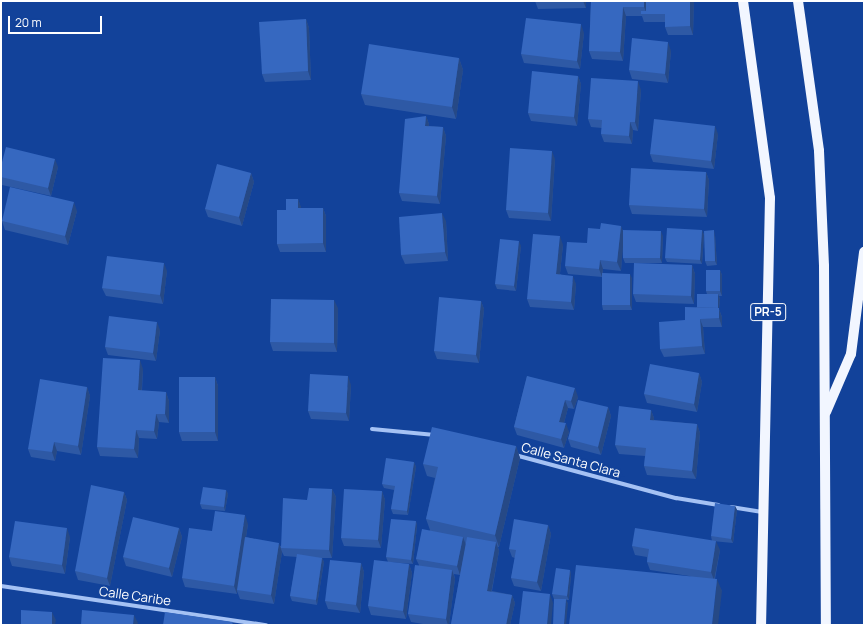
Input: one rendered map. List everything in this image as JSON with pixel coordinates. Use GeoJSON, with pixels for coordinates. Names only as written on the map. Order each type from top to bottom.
{"type":"FeatureCollection","features":[{"type":"Feature","properties":{"kind":"main road","name":"PR-5"},"geometry":{"type":"LineString","coordinates":[[743,1],[770,198],[761,625]]}},
{"type":"Feature","properties":{"kind":"main road"},"geometry":{"type":"LineString","coordinates":[[798,1],[819,151],[824,266],[826,625]]}},
{"type":"Feature","properties":{"kind":"main road"},"geometry":{"type":"LineString","coordinates":[[825,416],[851,354],[864,252]]}},
{"type":"Feature","properties":{"kind":"street"},"geometry":{"type":"LineString","coordinates":[[372,429],[426,432],[440,436]]}},
{"type":"Feature","properties":{"kind":"street","name":"Calle Santa Clara"},"geometry":{"type":"LineString","coordinates":[[508,454],[676,498],[764,512]]}},
{"type":"Feature","properties":{"kind":"street","name":"Calle Caribe"},"geometry":{"type":"LineString","coordinates":[[1,586],[266,625]]}},
{"type":"Feature","properties":{"kind":"building"},"geometry":{"type":"Polygon","coordinates":[[[591,1],[644,1],[644,7],[623,7],[620,52],[589,51],[591,1]]]}},
{"type":"Feature","properties":{"kind":"building"},"geometry":{"type":"Polygon","coordinates":[[[646,1],[690,1],[690,26],[665,27],[665,14],[641,14],[641,11],[646,11],[646,1]]]}},
{"type":"Feature","properties":{"kind":"building"},"geometry":{"type":"Polygon","coordinates":[[[526,18],[581,24],[577,61],[521,54],[526,18]]]}},
{"type":"Feature","properties":{"kind":"building"},"geometry":{"type":"Polygon","coordinates":[[[306,19],[308,71],[262,74],[259,22],[306,19]]]}},
{"type":"Feature","properties":{"kind":"building"},"geometry":{"type":"Polygon","coordinates":[[[632,38],[668,42],[665,74],[629,70],[632,38]]]}},
{"type":"Feature","properties":{"kind":"building"},"geometry":{"type":"Polygon","coordinates":[[[369,44],[459,58],[452,107],[361,94],[369,44]]]}},
{"type":"Feature","properties":{"kind":"building"},"geometry":{"type":"Polygon","coordinates":[[[532,71],[578,76],[574,117],[528,113],[532,71]]]}},
{"type":"Feature","properties":{"kind":"building"},"geometry":{"type":"Polygon","coordinates":[[[591,78],[638,81],[635,122],[630,122],[629,136],[601,134],[602,120],[588,119],[591,78]]]}},
{"type":"Feature","properties":{"kind":"building"},"geometry":{"type":"Polygon","coordinates":[[[426,116],[425,126],[443,127],[437,196],[399,193],[405,119],[426,116]]]}},
{"type":"Feature","properties":{"kind":"building"},"geometry":{"type":"Polygon","coordinates":[[[654,119],[715,126],[711,161],[650,154],[654,119]]]}},
{"type":"Feature","properties":{"kind":"building"},"geometry":{"type":"Polygon","coordinates":[[[6,147],[55,159],[48,188],[1,177],[1,166],[6,147]]]}},
{"type":"Feature","properties":{"kind":"building"},"geometry":{"type":"Polygon","coordinates":[[[510,148],[552,151],[548,213],[506,210],[510,148]]]}},
{"type":"Feature","properties":{"kind":"building"},"geometry":{"type":"Polygon","coordinates":[[[217,164],[251,173],[239,217],[205,209],[217,164]]]}},
{"type":"Feature","properties":{"kind":"building"},"geometry":{"type":"Polygon","coordinates":[[[631,168],[706,172],[704,209],[629,205],[631,168]]]}},
{"type":"Feature","properties":{"kind":"building"},"geometry":{"type":"Polygon","coordinates":[[[10,187],[74,202],[65,236],[2,221],[10,187]]]}},
{"type":"Feature","properties":{"kind":"building"},"geometry":{"type":"Polygon","coordinates":[[[286,199],[298,199],[298,208],[323,208],[323,243],[277,244],[277,210],[286,210],[286,199]]]}},
{"type":"Feature","properties":{"kind":"building"},"geometry":{"type":"Polygon","coordinates":[[[442,213],[445,252],[401,255],[399,217],[442,213]]]}},
{"type":"Feature","properties":{"kind":"building"},"geometry":{"type":"Polygon","coordinates":[[[601,223],[621,226],[617,262],[600,260],[599,269],[565,266],[567,242],[587,243],[588,228],[600,229],[601,223]]]}},
{"type":"Feature","properties":{"kind":"building"},"geometry":{"type":"Polygon","coordinates":[[[667,228],[702,230],[700,260],[665,258],[667,228]]]}},
{"type":"Feature","properties":{"kind":"building"},"geometry":{"type":"Polygon","coordinates":[[[623,230],[661,231],[660,258],[623,258],[623,230]]]}},
{"type":"Feature","properties":{"kind":"building"},"geometry":{"type":"Polygon","coordinates":[[[714,230],[715,261],[705,261],[704,231],[714,230]]]}},
{"type":"Feature","properties":{"kind":"building"},"geometry":{"type":"Polygon","coordinates":[[[533,234],[560,236],[556,274],[573,276],[571,302],[527,299],[533,234]]]}},
{"type":"Feature","properties":{"kind":"building"},"geometry":{"type":"Polygon","coordinates":[[[500,239],[519,241],[514,286],[495,284],[500,239]]]}},
{"type":"Feature","properties":{"kind":"building"},"geometry":{"type":"Polygon","coordinates":[[[107,256],[164,263],[160,295],[102,288],[107,256]]]}},
{"type":"Feature","properties":{"kind":"building"},"geometry":{"type":"Polygon","coordinates":[[[634,263],[692,265],[691,296],[633,294],[634,263]]]}},
{"type":"Feature","properties":{"kind":"building"},"geometry":{"type":"Polygon","coordinates":[[[706,270],[720,270],[720,291],[706,291],[706,270]]]}},
{"type":"Feature","properties":{"kind":"building"},"geometry":{"type":"Polygon","coordinates":[[[602,273],[630,274],[630,305],[602,305],[602,273]]]}},
{"type":"Feature","properties":{"kind":"building"},"geometry":{"type":"Polygon","coordinates":[[[697,294],[718,294],[718,308],[697,307],[697,294]]]}},
{"type":"Feature","properties":{"kind":"building"},"geometry":{"type":"Polygon","coordinates":[[[439,297],[481,301],[476,355],[434,351],[439,297]]]}},
{"type":"Feature","properties":{"kind":"building"},"geometry":{"type":"Polygon","coordinates":[[[271,299],[334,300],[334,343],[270,342],[271,299]]]}},
{"type":"Feature","properties":{"kind":"building"},"geometry":{"type":"Polygon","coordinates":[[[685,307],[719,308],[719,318],[700,319],[702,346],[660,349],[659,322],[685,320],[685,307]]]}},
{"type":"Feature","properties":{"kind":"building"},"geometry":{"type":"Polygon","coordinates":[[[109,316],[157,322],[153,353],[105,347],[109,316]]]}},
{"type":"Feature","properties":{"kind":"building"},"geometry":{"type":"Polygon","coordinates":[[[103,358],[140,360],[138,390],[166,392],[165,414],[156,414],[154,431],[136,430],[134,449],[97,447],[103,358]]]}},
{"type":"Feature","properties":{"kind":"building"},"geometry":{"type":"Polygon","coordinates":[[[650,364],[699,373],[694,404],[644,394],[650,364]]]}},
{"type":"Feature","properties":{"kind":"building"},"geometry":{"type":"Polygon","coordinates":[[[310,374],[348,376],[346,413],[308,411],[310,374]]]}},
{"type":"Feature","properties":{"kind":"building"},"geometry":{"type":"Polygon","coordinates":[[[527,376],[575,388],[571,401],[565,400],[559,422],[566,423],[561,439],[514,427],[527,376]]]}},
{"type":"Feature","properties":{"kind":"building"},"geometry":{"type":"Polygon","coordinates":[[[179,377],[215,377],[215,432],[179,432],[179,377]]]}},
{"type":"Feature","properties":{"kind":"building"},"geometry":{"type":"Polygon","coordinates":[[[40,379],[87,387],[78,446],[54,442],[52,452],[28,449],[40,379]]]}},
{"type":"Feature","properties":{"kind":"building"},"geometry":{"type":"Polygon","coordinates":[[[578,400],[608,407],[598,447],[568,439],[578,400]]]}},
{"type":"Feature","properties":{"kind":"building"},"geometry":{"type":"Polygon","coordinates":[[[619,406],[651,410],[650,420],[697,424],[692,471],[644,466],[646,448],[615,445],[619,406]]]}},
{"type":"Feature","properties":{"kind":"building"},"geometry":{"type":"Polygon","coordinates":[[[432,427],[516,446],[495,535],[426,519],[438,467],[423,464],[432,427]]]}},
{"type":"Feature","properties":{"kind":"building"},"geometry":{"type":"Polygon","coordinates":[[[386,458],[414,462],[407,511],[391,509],[395,486],[382,484],[386,458]]]}},
{"type":"Feature","properties":{"kind":"building"},"geometry":{"type":"Polygon","coordinates":[[[91,485],[124,492],[107,578],[75,571],[91,485]]]}},
{"type":"Feature","properties":{"kind":"building"},"geometry":{"type":"Polygon","coordinates":[[[203,487],[226,490],[224,507],[200,504],[203,487]]]}},
{"type":"Feature","properties":{"kind":"building"},"geometry":{"type":"Polygon","coordinates":[[[309,488],[332,489],[329,550],[281,548],[283,498],[307,500],[309,488]]]}},
{"type":"Feature","properties":{"kind":"building"},"geometry":{"type":"Polygon","coordinates":[[[344,489],[382,491],[378,540],[341,538],[344,489]]]}},
{"type":"Feature","properties":{"kind":"building"},"geometry":{"type":"Polygon","coordinates":[[[715,503],[735,506],[731,539],[711,536],[715,503]]]}},
{"type":"Feature","properties":{"kind":"building"},"geometry":{"type":"Polygon","coordinates":[[[215,511],[245,515],[234,586],[182,578],[189,528],[212,531],[215,511]]]}},
{"type":"Feature","properties":{"kind":"building"},"geometry":{"type":"Polygon","coordinates":[[[133,517],[179,528],[169,568],[123,557],[133,517]]]}},
{"type":"Feature","properties":{"kind":"building"},"geometry":{"type":"Polygon","coordinates":[[[391,519],[416,521],[411,560],[386,557],[391,519]]]}},
{"type":"Feature","properties":{"kind":"building"},"geometry":{"type":"Polygon","coordinates":[[[514,519],[548,525],[537,582],[511,578],[516,550],[509,549],[514,519]]]}},
{"type":"Feature","properties":{"kind":"building"},"geometry":{"type":"Polygon","coordinates":[[[15,521],[67,528],[62,565],[9,557],[15,521]]]}},
{"type":"Feature","properties":{"kind":"building"},"geometry":{"type":"Polygon","coordinates":[[[635,528],[716,541],[711,572],[647,562],[649,549],[632,546],[635,528]]]}},
{"type":"Feature","properties":{"kind":"building"},"geometry":{"type":"Polygon","coordinates":[[[422,529],[463,537],[457,566],[416,559],[422,529]]]}},
{"type":"Feature","properties":{"kind":"building"},"geometry":{"type":"Polygon","coordinates":[[[245,537],[279,543],[271,595],[237,590],[245,537]]]}},
{"type":"Feature","properties":{"kind":"building"},"geometry":{"type":"Polygon","coordinates":[[[467,537],[496,542],[487,591],[512,595],[506,625],[451,624],[467,537]]]}},
{"type":"Feature","properties":{"kind":"building"},"geometry":{"type":"Polygon","coordinates":[[[297,554],[322,558],[316,600],[290,596],[297,554]]]}},
{"type":"Feature","properties":{"kind":"building"},"geometry":{"type":"Polygon","coordinates":[[[330,560],[361,563],[356,605],[325,601],[330,560]]]}},
{"type":"Feature","properties":{"kind":"building"},"geometry":{"type":"Polygon","coordinates":[[[374,560],[409,564],[403,611],[368,606],[374,560]]]}},
{"type":"Feature","properties":{"kind":"building"},"geometry":{"type":"Polygon","coordinates":[[[415,565],[452,570],[446,619],[408,614],[415,565]]]}},
{"type":"Feature","properties":{"kind":"building"},"geometry":{"type":"Polygon","coordinates":[[[576,565],[717,579],[712,625],[569,625],[576,565]]]}},
{"type":"Feature","properties":{"kind":"building"},"geometry":{"type":"Polygon","coordinates":[[[556,568],[570,570],[567,596],[552,594],[556,568]]]}},
{"type":"Feature","properties":{"kind":"building"},"geometry":{"type":"Polygon","coordinates":[[[523,591],[550,594],[547,625],[519,625],[523,591]]]}},
{"type":"Feature","properties":{"kind":"building"},"geometry":{"type":"Polygon","coordinates":[[[554,599],[566,599],[564,625],[553,625],[554,599]]]}},
{"type":"Feature","properties":{"kind":"building"},"geometry":{"type":"Polygon","coordinates":[[[21,610],[52,612],[52,625],[21,625],[21,610]]]}},
{"type":"Feature","properties":{"kind":"building"},"geometry":{"type":"Polygon","coordinates":[[[82,610],[134,615],[133,625],[81,625],[82,610]]]}},
{"type":"Feature","properties":{"kind":"building"},"geometry":{"type":"Polygon","coordinates":[[[165,612],[233,622],[232,625],[163,625],[165,612]]]}}]}
